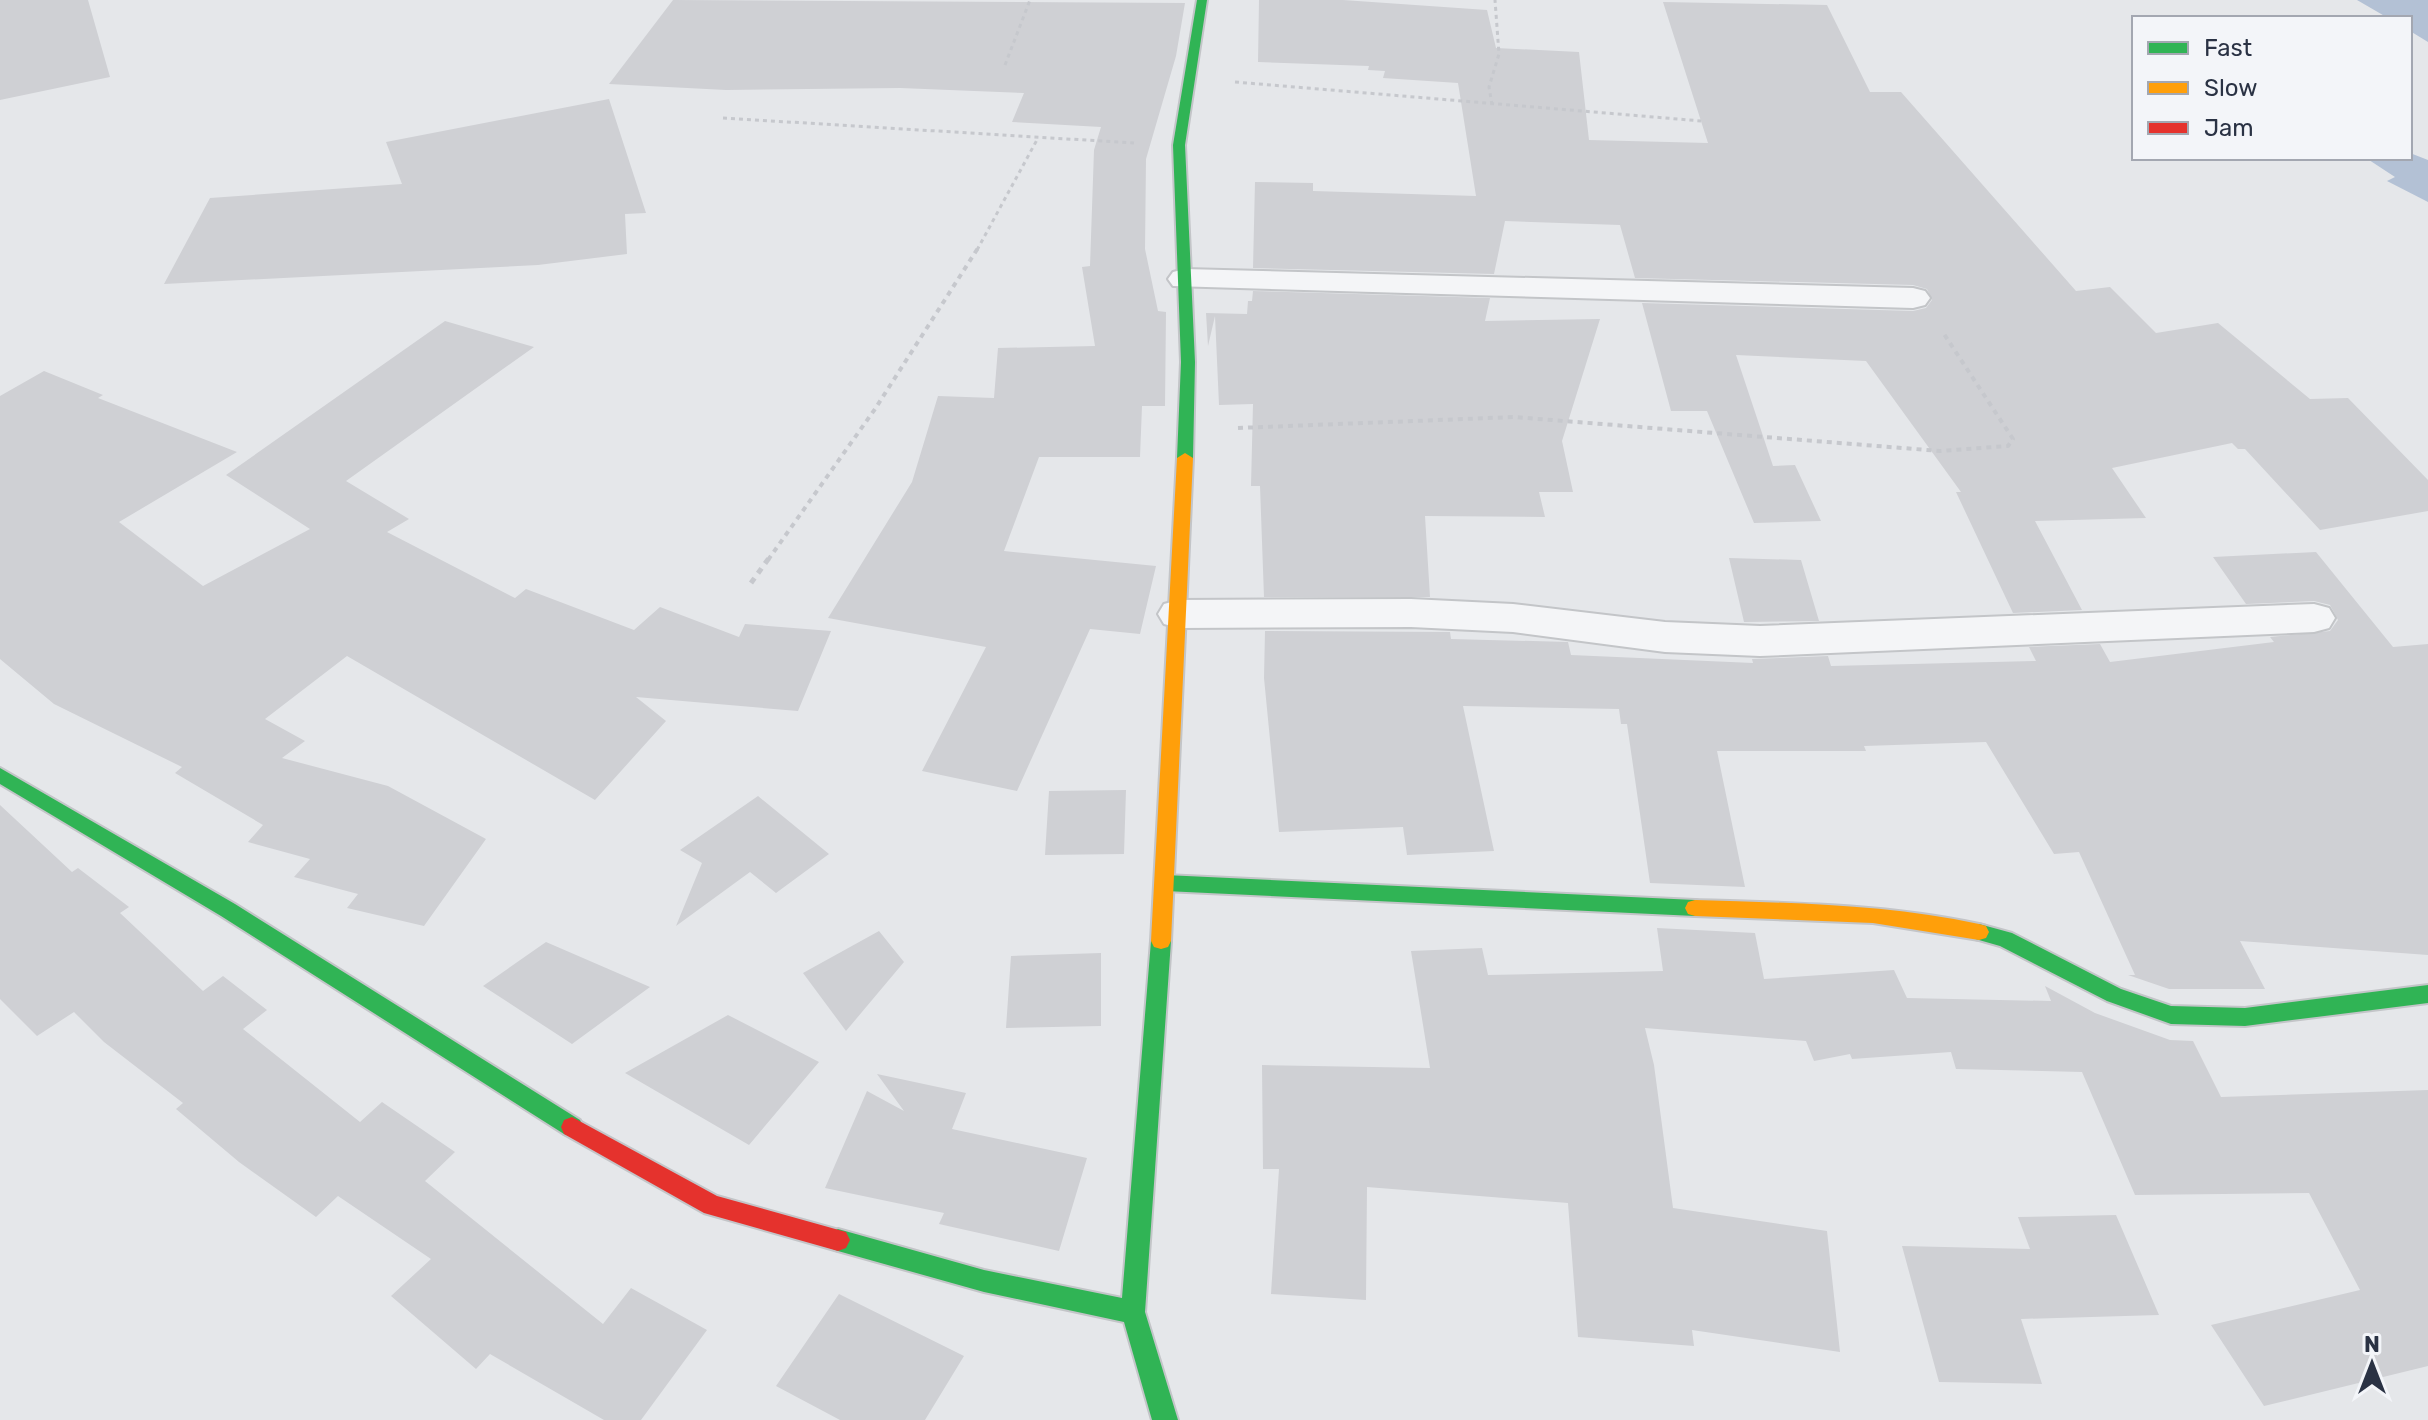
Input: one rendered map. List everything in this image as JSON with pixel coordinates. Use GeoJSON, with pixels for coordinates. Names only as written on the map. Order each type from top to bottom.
{"type":"FeatureCollection","features":[{"type":"Feature","properties":{"kind":"street"},"geometry":{"type":"LineString","coordinates":[[1165,1420],[1133,1312],[1165,883],[1179,614],[1188,362],[1179,145],[1187,78],[1202,0]]}},
{"type":"Feature","properties":{"kind":"street"},"geometry":{"type":"LineString","coordinates":[[1185,279],[1913,298]]}},
{"type":"Feature","properties":{"kind":"street"},"geometry":{"type":"LineString","coordinates":[[1179,614],[1411,613],[1513,618],[1665,637],[1760,641],[2314,618]]}},
{"type":"Feature","properties":{"kind":"street"},"geometry":{"type":"LineString","coordinates":[[0,775],[228,910],[484,1075],[712,1205],[984,1281],[1133,1312]]}},
{"type":"Feature","properties":{"kind":"street"},"geometry":{"type":"LineString","coordinates":[[1165,883],[1876,916],[1946,924],[2005,939],[2114,995],[2171,1015],[2245,1017],[2428,994]]}},
{"type":"Feature","properties":{"kind":"path"},"geometry":{"type":"LineString","coordinates":[[1005,65],[1030,0]]}},
{"type":"Feature","properties":{"kind":"path"},"geometry":{"type":"LineString","coordinates":[[1492,105],[1489,87],[1499,54],[1495,0]]}},
{"type":"Feature","properties":{"kind":"path"},"geometry":{"type":"LineString","coordinates":[[1187,78],[1701,121]]}},
{"type":"Feature","properties":{"kind":"path"},"geometry":{"type":"LineString","coordinates":[[723,118],[1179,145]]}},
{"type":"Feature","properties":{"kind":"path"},"geometry":{"type":"LineString","coordinates":[[751,583],[964,274],[1038,138]]}},
{"type":"Feature","properties":{"kind":"path"},"geometry":{"type":"LineString","coordinates":[[1185,429],[1514,417],[1940,451],[2008,446],[2013,439],[1925,305],[1913,298]]}},
{"type":"Feature","properties":{"kind":"water"},"geometry":{"type":"Polygon","coordinates":[[[2357,0],[2428,0],[2428,42],[2412,32],[2412,16],[2385,16],[2357,0]]]}},
{"type":"Feature","properties":{"kind":"water"},"geometry":{"type":"Polygon","coordinates":[[[2412,154],[2428,160],[2428,202],[2387,181],[2395,177],[2369,160],[2412,160],[2412,154]]]}},
{"type":"Feature","properties":{"kind":"building"},"geometry":{"type":"Polygon","coordinates":[[[0,0],[88,0],[110,77],[0,100],[0,0]]]}},
{"type":"Feature","properties":{"kind":"building"},"geometry":{"type":"Polygon","coordinates":[[[673,0],[1185,3],[1176,56],[1146,159],[1145,249],[1158,311],[1166,312],[1165,406],[1142,406],[1140,457],[1039,457],[1004,551],[1156,566],[1140,634],[1090,629],[1017,791],[922,771],[986,647],[828,618],[912,482],[938,396],[994,398],[998,348],[1095,346],[1082,267],[1090,266],[1094,150],[1101,127],[1012,122],[1024,93],[900,88],[726,90],[609,84],[673,0]]]}},
{"type":"Feature","properties":{"kind":"building"},"geometry":{"type":"Polygon","coordinates":[[[1259,0],[1343,0],[1487,10],[1496,48],[1579,52],[1589,140],[1708,143],[1663,2],[1827,5],[1870,92],[1901,92],[2076,291],[2110,287],[2156,333],[2218,323],[2310,399],[2348,398],[2428,480],[2428,511],[2320,530],[2245,449],[2238,449],[2232,443],[2112,468],[2146,518],[2035,521],[2082,610],[2013,613],[1956,492],[1961,492],[1866,361],[1736,355],[1773,466],[1795,465],[1821,521],[1754,523],[1707,411],[1671,411],[1642,303],[1913,311],[1926,308],[1932,300],[1927,289],[1913,285],[1635,278],[1620,225],[1505,221],[1494,274],[1253,268],[1255,182],[1313,183],[1313,191],[1476,196],[1458,83],[1383,78],[1385,71],[1368,70],[1369,66],[1258,62],[1259,0]]]}},
{"type":"Feature","properties":{"kind":"building"},"geometry":{"type":"Polygon","coordinates":[[[609,99],[646,213],[625,214],[627,254],[538,265],[164,284],[210,198],[402,184],[386,142],[609,99]]]}},
{"type":"Feature","properties":{"kind":"building"},"geometry":{"type":"Polygon","coordinates":[[[1253,291],[1490,298],[1485,321],[1600,319],[1562,441],[1573,492],[1539,492],[1545,517],[1425,516],[1430,597],[1264,597],[1260,486],[1251,486],[1253,404],[1219,405],[1215,316],[1208,346],[1206,313],[1247,314],[1253,291]]]}},
{"type":"Feature","properties":{"kind":"building"},"geometry":{"type":"Polygon","coordinates":[[[445,321],[534,347],[346,481],[409,519],[387,532],[515,598],[526,589],[634,630],[660,607],[739,637],[745,624],[831,631],[798,711],[636,697],[666,721],[595,800],[347,656],[265,719],[305,741],[282,758],[388,786],[486,839],[424,926],[347,908],[358,894],[294,877],[310,859],[248,842],[263,825],[175,773],[182,767],[54,704],[0,659],[0,396],[44,371],[103,395],[98,398],[237,452],[119,522],[203,586],[310,529],[226,475],[445,321]]]}},
{"type":"Feature","properties":{"kind":"building"},"geometry":{"type":"Polygon","coordinates":[[[2316,552],[2393,647],[2428,644],[2428,955],[2240,941],[2265,989],[2169,989],[2128,975],[2135,975],[2079,852],[2054,854],[1986,742],[1864,746],[1866,751],[1717,751],[1745,887],[1650,883],[1627,724],[1621,724],[1619,709],[1463,706],[1494,851],[1407,855],[1403,827],[1279,832],[1264,678],[1265,631],[1450,632],[1451,639],[1568,642],[1571,655],[1753,663],[1752,659],[1828,656],[1831,666],[2036,661],[2029,647],[2100,644],[2110,662],[2274,642],[2270,637],[2330,631],[2338,620],[2330,605],[2314,601],[2246,604],[2213,557],[2316,552]]]}},
{"type":"Feature","properties":{"kind":"building"},"geometry":{"type":"Polygon","coordinates":[[[1729,558],[1801,560],[1819,621],[1744,622],[1729,558]]]}},
{"type":"Feature","properties":{"kind":"building"},"geometry":{"type":"Polygon","coordinates":[[[1126,790],[1124,854],[1045,855],[1049,791],[1126,790]]]}},
{"type":"Feature","properties":{"kind":"building"},"geometry":{"type":"Polygon","coordinates":[[[758,796],[829,854],[776,893],[750,872],[676,926],[702,863],[680,850],[758,796]]]}},
{"type":"Feature","properties":{"kind":"building"},"geometry":{"type":"Polygon","coordinates":[[[0,805],[72,872],[78,868],[129,907],[120,913],[203,991],[223,976],[267,1010],[243,1029],[360,1122],[382,1102],[455,1152],[425,1181],[603,1324],[631,1288],[707,1330],[641,1420],[604,1420],[490,1354],[476,1369],[391,1296],[431,1259],[338,1196],[316,1217],[239,1162],[176,1109],[183,1103],[104,1042],[74,1012],[37,1036],[0,999],[0,805]]]}},
{"type":"Feature","properties":{"kind":"building"},"geometry":{"type":"Polygon","coordinates":[[[1657,928],[1755,933],[1764,979],[1894,970],[1907,998],[2051,1001],[2045,986],[2095,1013],[2170,1040],[2193,1041],[2221,1097],[2428,1090],[2428,1366],[2264,1406],[2211,1325],[2360,1290],[2309,1193],[2135,1195],[2082,1072],[1956,1069],[1951,1052],[1852,1059],[1850,1054],[1814,1061],[1806,1041],[1645,1028],[1654,1065],[1673,1208],[1827,1231],[1840,1352],[1692,1330],[1694,1346],[1578,1337],[1568,1203],[1367,1187],[1366,1300],[1271,1294],[1279,1169],[1263,1169],[1262,1065],[1430,1068],[1411,951],[1482,948],[1488,975],[1663,971],[1657,928]]]}},
{"type":"Feature","properties":{"kind":"building"},"geometry":{"type":"Polygon","coordinates":[[[879,931],[904,962],[846,1031],[803,973],[879,931]]]}},
{"type":"Feature","properties":{"kind":"building"},"geometry":{"type":"Polygon","coordinates":[[[546,942],[650,987],[572,1044],[483,986],[546,942]]]}},
{"type":"Feature","properties":{"kind":"building"},"geometry":{"type":"Polygon","coordinates":[[[1101,953],[1101,1026],[1006,1028],[1011,956],[1101,953]]]}},
{"type":"Feature","properties":{"kind":"building"},"geometry":{"type":"Polygon","coordinates":[[[728,1015],[819,1062],[749,1145],[625,1073],[728,1015]]]}},
{"type":"Feature","properties":{"kind":"building"},"geometry":{"type":"Polygon","coordinates":[[[877,1074],[966,1093],[952,1129],[1087,1158],[1059,1251],[939,1224],[944,1213],[825,1188],[867,1091],[904,1111],[877,1074]]]}},
{"type":"Feature","properties":{"kind":"building"},"geometry":{"type":"Polygon","coordinates":[[[2116,1215],[2159,1315],[2021,1319],[2042,1384],[1939,1382],[1902,1246],[2030,1249],[2018,1217],[2116,1215]]]}},
{"type":"Feature","properties":{"kind":"building"},"geometry":{"type":"Polygon","coordinates":[[[839,1294],[964,1356],[925,1420],[840,1420],[776,1386],[839,1294]]]}},
{"type":"Feature","properties":{"kind":"traffic: fast"},"geometry":{"type":"LineString","coordinates":[[1185,458],[1188,362],[1179,145],[1202,0]]}},
{"type":"Feature","properties":{"kind":"traffic: fast"},"geometry":{"type":"LineString","coordinates":[[0,775],[228,910],[572,1127]]}},
{"type":"Feature","properties":{"kind":"traffic: fast"},"geometry":{"type":"LineString","coordinates":[[1165,883],[1695,908]]}},
{"type":"Feature","properties":{"kind":"traffic: fast"},"geometry":{"type":"LineString","coordinates":[[1979,932],[2005,939],[2114,995],[2171,1015],[2245,1017],[2428,994]]}},
{"type":"Feature","properties":{"kind":"traffic: fast"},"geometry":{"type":"LineString","coordinates":[[1161,941],[1133,1312],[1165,1420]]}},
{"type":"Feature","properties":{"kind":"traffic: fast"},"geometry":{"type":"LineString","coordinates":[[838,1240],[984,1281],[1133,1312]]}},
{"type":"Feature","properties":{"kind":"traffic: slow"},"geometry":{"type":"LineString","coordinates":[[1161,941],[1185,458]]}},
{"type":"Feature","properties":{"kind":"traffic: slow"},"geometry":{"type":"LineString","coordinates":[[1695,908],[1873,915],[1979,932]]}},
{"type":"Feature","properties":{"kind":"traffic: jam"},"geometry":{"type":"LineString","coordinates":[[572,1127],[712,1205],[838,1240]]}}]}
